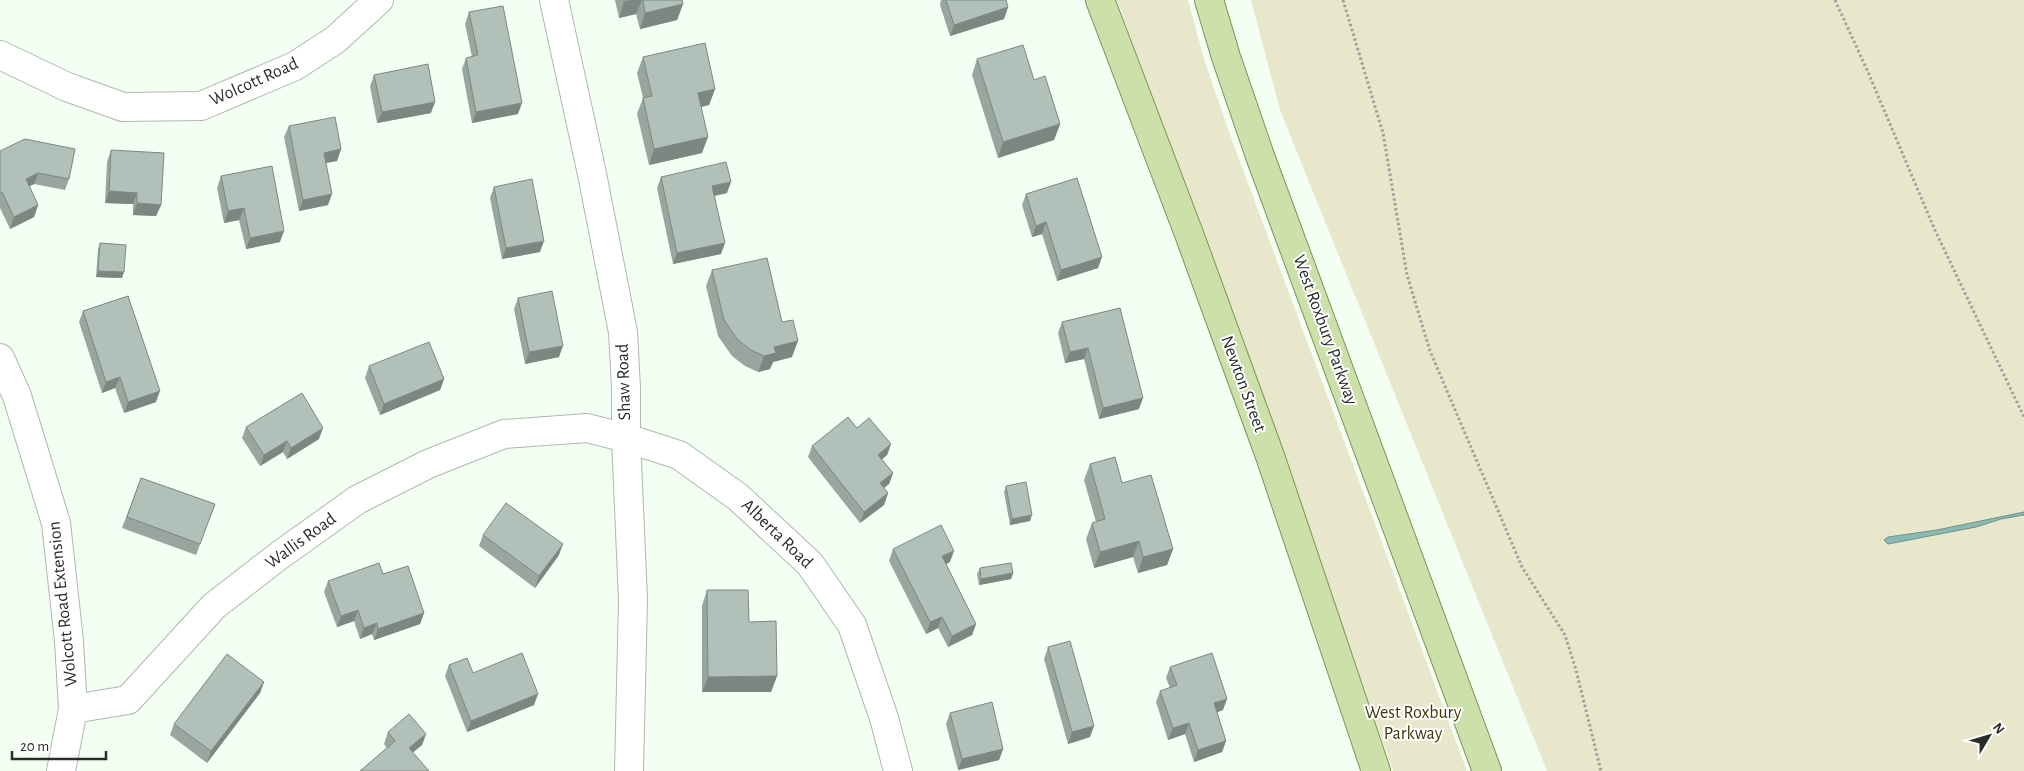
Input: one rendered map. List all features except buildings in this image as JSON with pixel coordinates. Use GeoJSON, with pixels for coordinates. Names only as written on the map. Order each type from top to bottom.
{"type":"FeatureCollection","features":[{"type":"Feature","properties":{"kind":"main road","name":"Newton Street"},"geometry":{"type":"LineString","coordinates":[[1100,0],[1189,234],[1266,447],[1376,771]]}},
{"type":"Feature","properties":{"kind":"main road","name":"West Roxbury Parkway"},"geometry":{"type":"LineString","coordinates":[[1209,0],[1252,131],[1487,771]]}},
{"type":"Feature","properties":{"kind":"street","name":"Wolcott Road"},"geometry":{"type":"LineString","coordinates":[[0,55],[67,87],[122,107],[201,106],[296,66],[335,40],[379,0]]}},
{"type":"Feature","properties":{"kind":"street","name":"Shaw Road"},"geometry":{"type":"LineString","coordinates":[[554,0],[592,174],[622,332],[626,388],[626,438],[633,600],[623,769]]}},
{"type":"Feature","properties":{"kind":"street","name":"Wolcott Road Extension"},"geometry":{"type":"LineString","coordinates":[[0,358],[17,396],[56,523],[69,641],[73,709]]}},
{"type":"Feature","properties":{"kind":"street","name":"Wallis Road"},"geometry":{"type":"LineString","coordinates":[[73,709],[128,700],[222,601],[280,555],[356,500],[428,464],[504,434],[587,428],[626,438]]}},
{"type":"Feature","properties":{"kind":"street","name":"Alberta Road"},"geometry":{"type":"LineString","coordinates":[[626,438],[679,455],[738,497],[810,564],[852,625],[884,718],[898,771]]}},
{"type":"Feature","properties":{"kind":"street"},"geometry":{"type":"LineString","coordinates":[[61,771],[73,709]]}},
{"type":"Feature","properties":{"kind":"path"},"geometry":{"type":"LineString","coordinates":[[1343,0],[1383,133],[1408,275],[1430,351],[1522,567],[1565,635],[1576,670],[1601,771]]}},
{"type":"Feature","properties":{"kind":"path"},"geometry":{"type":"LineString","coordinates":[[1835,0],[1855,41],[1934,228],[2024,417]]}},
{"type":"Feature","properties":{"kind":"green space","name":"West Roxbury Parkway"},"geometry":{"type":"Polygon","coordinates":[[[1117,0],[1188,0],[1204,59],[1229,132],[1467,771],[1393,771],[1264,402],[1117,0]]]}},
{"type":"Feature","properties":{"kind":"green space"},"geometry":{"type":"Polygon","coordinates":[[[1251,0],[2024,0],[2024,771],[1547,771],[1280,110],[1251,0]]]}},
{"type":"Feature","properties":{"kind":"water"},"geometry":{"type":"Polygon","coordinates":[[[2024,512],[2024,515],[2001,519],[1976,527],[1888,544],[1884,540],[1888,537],[1937,530],[2024,512]]]}}]}
